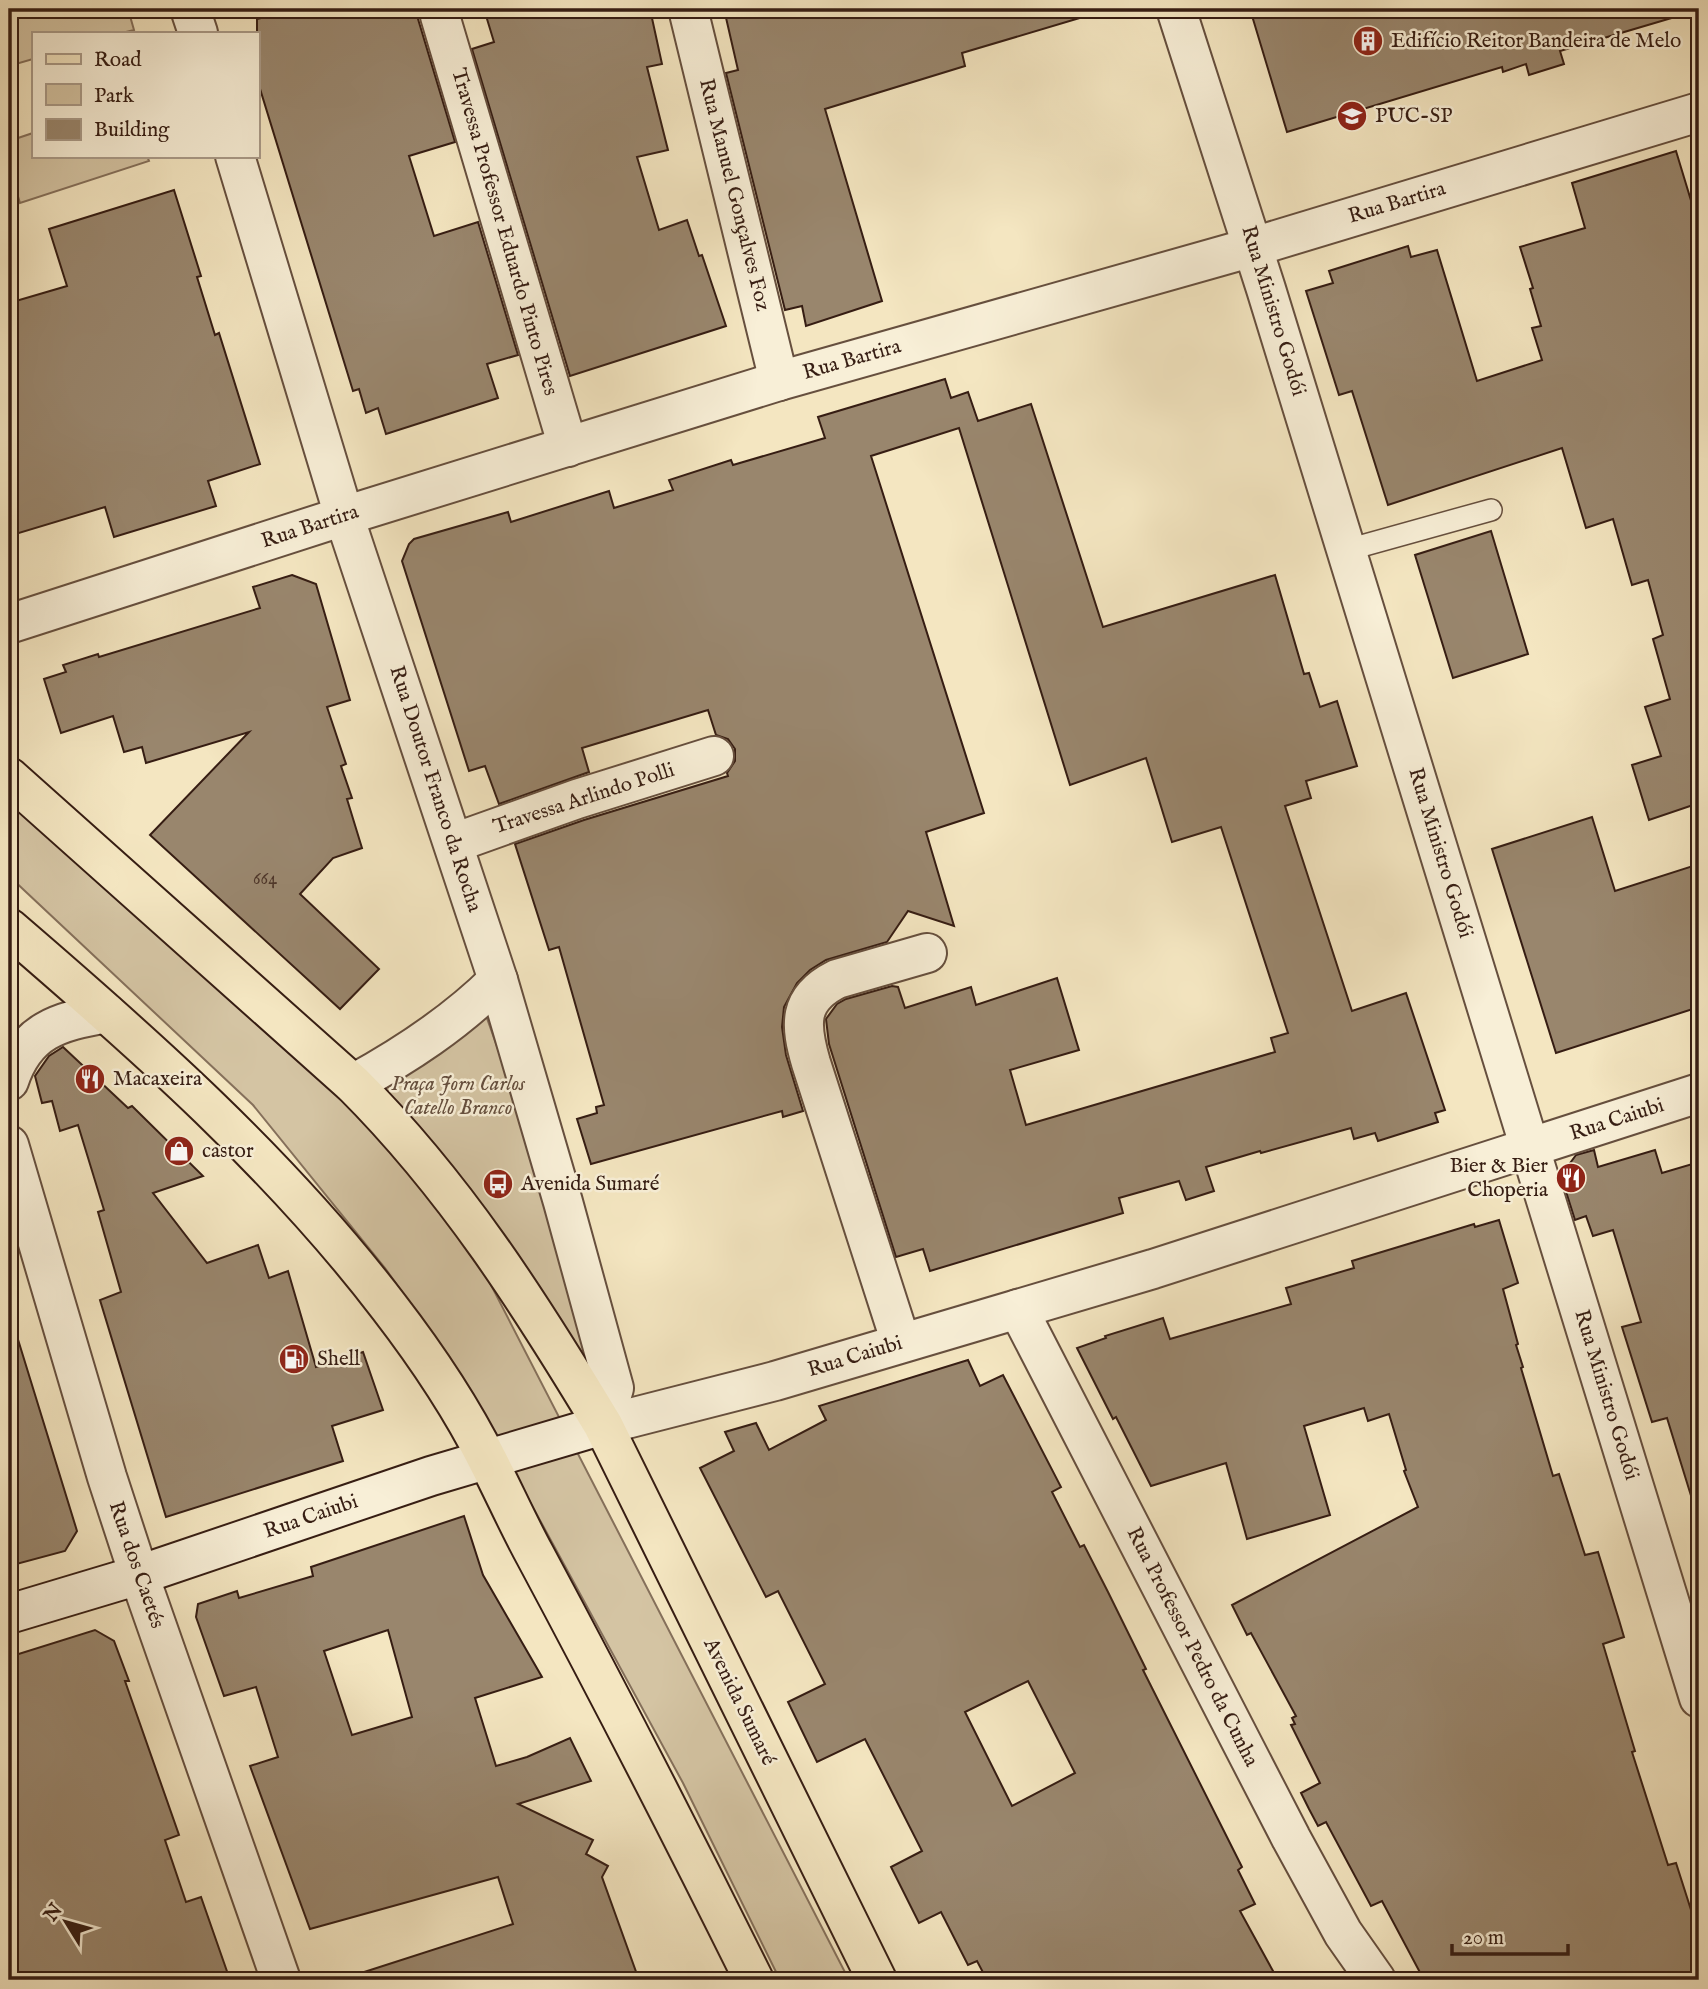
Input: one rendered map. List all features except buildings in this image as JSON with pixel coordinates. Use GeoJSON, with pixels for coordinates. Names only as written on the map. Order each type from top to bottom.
{"type":"FeatureCollection","features":[{"type":"Feature","properties":{"kind":"main road","name":"Avenida Sumaré"},"geometry":{"type":"LineString","coordinates":[[9,777],[353,1084],[386,1117],[462,1207],[561,1355],[603,1425],[877,1980]]}},
{"type":"Feature","properties":{"kind":"main road"},"geometry":{"type":"LineString","coordinates":[[9,928],[203,1101],[268,1167],[342,1249],[389,1306],[427,1359],[488,1460],[514,1517],[626,1726],[754,1980]]}},
{"type":"Feature","properties":{"kind":"street"},"geometry":{"type":"LineString","coordinates":[[190,9],[198,32]]}},
{"type":"Feature","properties":{"kind":"street","name":"Rua Manuel Gonçalves Foz"},"geometry":{"type":"LineString","coordinates":[[688,9],[779,381]]}},
{"type":"Feature","properties":{"kind":"street","name":"Rua Ministro Godói"},"geometry":{"type":"LineString","coordinates":[[1176,9],[1347,550],[1699,1698]]}},
{"type":"Feature","properties":{"kind":"street","name":"Travessa Professor Eduardo Pinto Pires"},"geometry":{"type":"LineString","coordinates":[[440,16],[568,447]]}},
{"type":"Feature","properties":{"kind":"street","name":"Rua Bartira"},"geometry":{"type":"LineString","coordinates":[[9,624],[344,516],[779,381],[1253,247],[1699,112]]}},
{"type":"Feature","properties":{"kind":"street","name":"Rua Doutor Franco da Rocha"},"geometry":{"type":"LineString","coordinates":[[236,158],[344,516],[498,980],[564,1202],[614,1388],[603,1425]]}},
{"type":"Feature","properties":{"kind":"street","name":"Travessa Arlindo Polli"},"geometry":{"type":"LineString","coordinates":[[454,843],[577,799],[714,756]]}},
{"type":"Feature","properties":{"kind":"street"},"geometry":{"type":"LineString","coordinates":[[901,1343],[802,1029],[809,1003],[825,985],[837,979],[927,953]]}},
{"type":"Feature","properties":{"kind":"street"},"geometry":{"type":"LineString","coordinates":[[353,1084],[423,1043],[498,980]]}},
{"type":"Feature","properties":{"kind":"street"},"geometry":{"type":"LineString","coordinates":[[9,1080],[24,1051],[41,1032],[60,1023],[106,1013]]}},
{"type":"Feature","properties":{"kind":"street","name":"Rua Caiubi"},"geometry":{"type":"LineString","coordinates":[[9,1614],[139,1575],[431,1476],[603,1425],[775,1381],[1153,1269],[1699,1093]]}},
{"type":"Feature","properties":{"kind":"street","name":"Rua dos Caetés"},"geometry":{"type":"LineString","coordinates":[[9,1145],[107,1478],[281,1980]]}},
{"type":"Feature","properties":{"kind":"street","name":"Rua Professor Pedro da Cunha"},"geometry":{"type":"LineString","coordinates":[[1018,1309],[1304,1862],[1343,1933],[1376,1980]]}},
{"type":"Feature","properties":{"kind":"lane"},"geometry":{"type":"LineString","coordinates":[[1347,550],[1491,510]]}},
{"type":"Feature","properties":{"kind":"green space"},"geometry":{"type":"Polygon","coordinates":[[[9,9],[128,9],[134,30],[32,32],[32,59],[9,66],[9,9]]]}},
{"type":"Feature","properties":{"kind":"green space"},"geometry":{"type":"Polygon","coordinates":[[[32,133],[32,158],[148,158],[149,161],[20,203],[9,167],[9,141],[32,133]]]}},
{"type":"Feature","properties":{"kind":"green space"},"geometry":{"type":"Polygon","coordinates":[[[9,784],[321,1073],[458,1221],[849,1980],[780,1980],[683,1783],[511,1467],[443,1350],[385,1268],[253,1105],[9,876],[9,784]]]}},
{"type":"Feature","properties":{"kind":"green space","name":"Praça Jorn Carlos Catello Branco"},"geometry":{"type":"Polygon","coordinates":[[[483,1007],[542,1173],[590,1328],[589,1373],[372,1084],[483,1007]]]}},
{"type":"Feature","properties":{"kind":"place","name":"Edifício Reitor Bandeira de Melo"},"geometry":{"type":"Point","coordinates":[1368,41]}},
{"type":"Feature","properties":{"kind":"place","name":"PUC-SP"},"geometry":{"type":"Point","coordinates":[1352,116]}},
{"type":"Feature","properties":{"kind":"place","name":"Macaxeira"},"geometry":{"type":"Point","coordinates":[90,1079]}},
{"type":"Feature","properties":{"kind":"place","name":"castor"},"geometry":{"type":"Point","coordinates":[179,1151]}},
{"type":"Feature","properties":{"kind":"place","name":"Bier & Bier Choperia"},"geometry":{"type":"Point","coordinates":[1571,1178]}},
{"type":"Feature","properties":{"kind":"place","name":"Avenida Sumaré"},"geometry":{"type":"Point","coordinates":[498,1184]}},
{"type":"Feature","properties":{"kind":"place","name":"Shell"},"geometry":{"type":"Point","coordinates":[294,1359]}}]}
